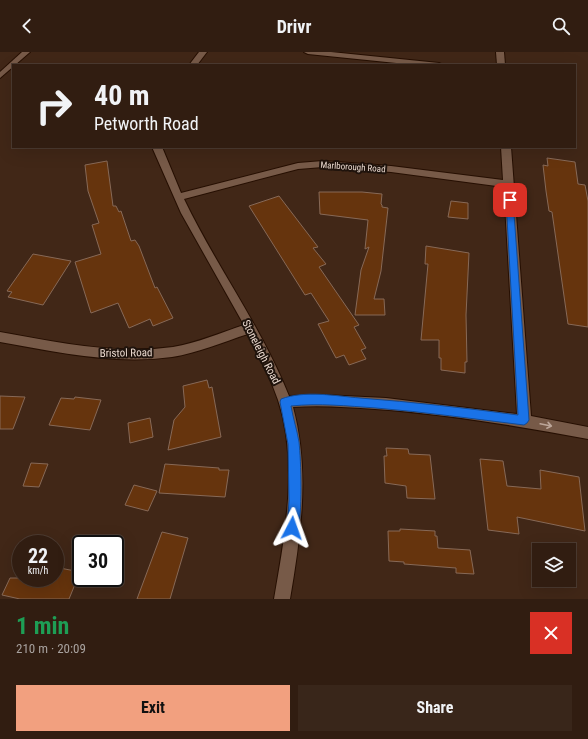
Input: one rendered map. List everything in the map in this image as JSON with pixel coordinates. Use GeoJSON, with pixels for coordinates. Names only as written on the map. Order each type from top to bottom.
{"type":"FeatureCollection","features":[{"type":"Feature","properties":{"kind":"street"},"geometry":{"type":"LineString","coordinates":[[13,64],[26,52]]}},
{"type":"Feature","properties":{"kind":"street"},"geometry":{"type":"LineString","coordinates":[[194,64],[203,52]]}},
{"type":"Feature","properties":{"kind":"street"},"geometry":{"type":"LineString","coordinates":[[308,52],[429,64]]}},
{"type":"Feature","properties":{"kind":"street"},"geometry":{"type":"LineString","coordinates":[[500,52],[501,64]]}},
{"type":"Feature","properties":{"kind":"street"},"geometry":{"type":"LineString","coordinates":[[0,76],[12,65]]}},
{"type":"Feature","properties":{"kind":"street","name":"Stoneleigh Road"},"geometry":{"type":"LineString","coordinates":[[157,148],[196,235],[251,328],[285,402],[294,444],[294,501],[291,541],[282,599]]}},
{"type":"Feature","properties":{"kind":"street"},"geometry":{"type":"LineString","coordinates":[[506,148],[524,420]]}},
{"type":"Feature","properties":{"kind":"street","name":"Marlborough Road"},"geometry":{"type":"LineString","coordinates":[[178,197],[298,166],[323,164],[391,169],[508,184]]}},
{"type":"Feature","properties":{"kind":"street","name":"Bristol Road"},"geometry":{"type":"LineString","coordinates":[[0,337],[97,354],[137,355],[173,352],[251,328]]}},
{"type":"Feature","properties":{"kind":"street"},"geometry":{"type":"LineString","coordinates":[[285,402],[310,399],[412,406],[524,420],[588,433]]}},
{"type":"Feature","properties":{"kind":"building"},"geometry":{"type":"Polygon","coordinates":[[[547,158],[575,162],[578,184],[585,185],[588,201],[588,327],[568,324],[552,212],[549,211],[546,191],[543,165],[548,166],[547,158]]]}},
{"type":"Feature","properties":{"kind":"building"},"geometry":{"type":"Polygon","coordinates":[[[107,161],[113,206],[116,206],[119,212],[121,211],[131,241],[135,240],[139,246],[155,288],[157,287],[173,318],[153,326],[150,319],[129,328],[118,303],[91,313],[75,262],[101,254],[92,225],[99,223],[88,191],[85,165],[107,161]]]}},
{"type":"Feature","properties":{"kind":"building"},"geometry":{"type":"Polygon","coordinates":[[[319,192],[362,192],[382,194],[382,207],[388,208],[381,271],[374,299],[384,299],[385,315],[355,315],[361,270],[369,247],[365,249],[368,220],[320,214],[319,192]]]}},
{"type":"Feature","properties":{"kind":"building"},"geometry":{"type":"Polygon","coordinates":[[[279,196],[318,247],[313,248],[326,264],[319,267],[359,325],[354,327],[366,348],[361,350],[366,359],[349,365],[344,355],[336,358],[318,324],[329,321],[311,293],[305,295],[249,206],[279,196]]]}},
{"type":"Feature","properties":{"kind":"building"},"geometry":{"type":"Polygon","coordinates":[[[451,201],[468,203],[468,219],[448,217],[451,201]]]}},
{"type":"Feature","properties":{"kind":"building"},"geometry":{"type":"Polygon","coordinates":[[[426,246],[469,253],[466,315],[467,362],[465,362],[465,373],[441,370],[439,340],[421,340],[428,264],[425,264],[426,246]]]}},
{"type":"Feature","properties":{"kind":"building"},"geometry":{"type":"Polygon","coordinates":[[[33,254],[71,261],[43,305],[8,297],[12,292],[7,291],[33,254]]]}},
{"type":"Feature","properties":{"kind":"building"},"geometry":{"type":"Polygon","coordinates":[[[207,380],[209,388],[212,387],[221,437],[168,450],[174,420],[185,407],[183,386],[207,380]]]}},
{"type":"Feature","properties":{"kind":"building"},"geometry":{"type":"Polygon","coordinates":[[[0,396],[25,397],[13,429],[0,429],[0,396]]]}},
{"type":"Feature","properties":{"kind":"building"},"geometry":{"type":"Polygon","coordinates":[[[75,397],[101,400],[90,430],[49,425],[61,398],[74,399],[75,397]]]}},
{"type":"Feature","properties":{"kind":"building"},"geometry":{"type":"Polygon","coordinates":[[[150,418],[153,437],[130,443],[128,423],[150,418]]]}},
{"type":"Feature","properties":{"kind":"building"},"geometry":{"type":"Polygon","coordinates":[[[386,448],[408,449],[409,454],[430,455],[435,499],[407,498],[406,486],[385,483],[384,456],[387,456],[386,448]]]}},
{"type":"Feature","properties":{"kind":"building"},"geometry":{"type":"Polygon","coordinates":[[[480,459],[503,461],[507,486],[541,489],[540,470],[579,477],[585,531],[517,517],[519,534],[488,530],[480,459]]]}},
{"type":"Feature","properties":{"kind":"building"},"geometry":{"type":"Polygon","coordinates":[[[31,463],[48,464],[39,487],[23,486],[31,463]]]}},
{"type":"Feature","properties":{"kind":"building"},"geometry":{"type":"Polygon","coordinates":[[[165,464],[229,470],[225,497],[159,493],[165,464]]]}},
{"type":"Feature","properties":{"kind":"building"},"geometry":{"type":"Polygon","coordinates":[[[134,485],[157,491],[148,511],[125,505],[134,485]]]}},
{"type":"Feature","properties":{"kind":"building"},"geometry":{"type":"Polygon","coordinates":[[[400,529],[435,531],[438,548],[470,550],[474,574],[456,573],[456,568],[404,564],[404,562],[389,561],[388,531],[400,531],[400,529]]]}},
{"type":"Feature","properties":{"kind":"building"},"geometry":{"type":"Polygon","coordinates":[[[162,532],[188,538],[170,599],[137,599],[162,532]]]}},
{"type":"Feature","properties":{"kind":"building"},"geometry":{"type":"Polygon","coordinates":[[[64,569],[72,570],[72,587],[74,587],[69,599],[20,599],[2,595],[10,578],[12,578],[12,587],[64,587],[64,569]]]}},
{"type":"Feature","properties":{"kind":"route"},"geometry":{"type":"LineString","coordinates":[[292,528],[295,470],[294,444],[285,402],[310,399],[412,406],[524,420],[510,200]]}}]}
